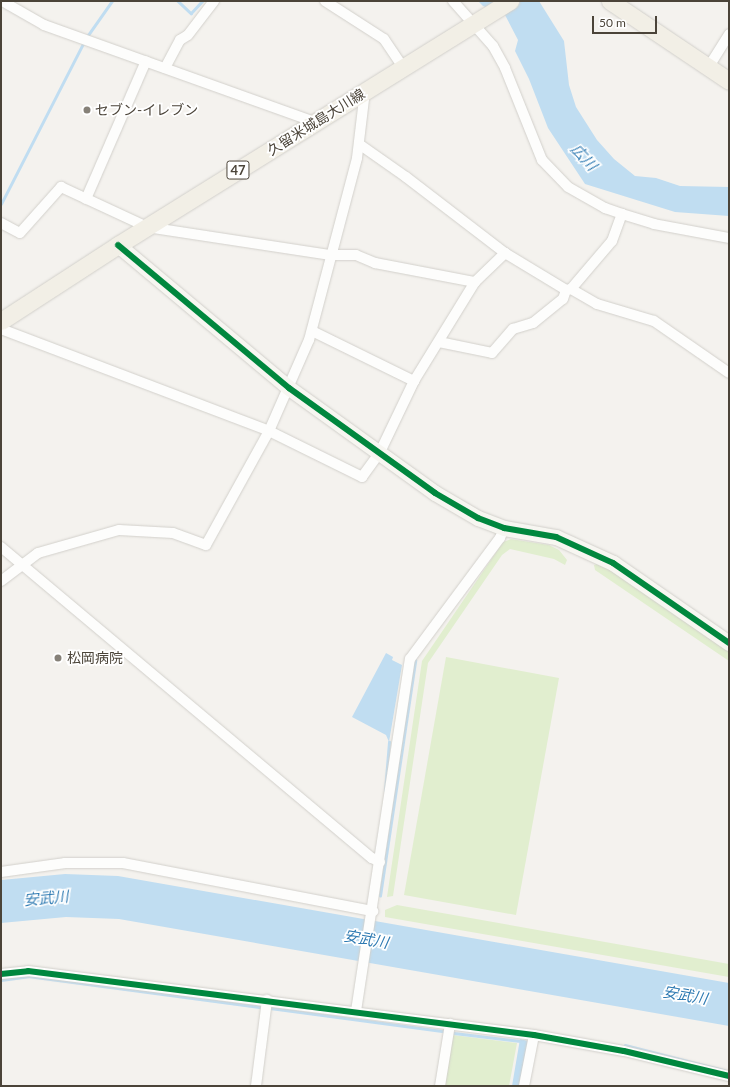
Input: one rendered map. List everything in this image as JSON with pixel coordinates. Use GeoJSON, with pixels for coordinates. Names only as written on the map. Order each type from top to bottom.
{"type":"FeatureCollection","features":[{"type":"Feature","properties":{"kind":"main road","name":"久留米城島大川線"},"geometry":{"type":"LineString","coordinates":[[1,321],[118,245],[510,1]]}},
{"type":"Feature","properties":{"kind":"main road"},"geometry":{"type":"LineString","coordinates":[[610,1],[729,81]]}},
{"type":"Feature","properties":{"kind":"street"},"geometry":{"type":"LineString","coordinates":[[2,1],[44,25],[315,122]]}},
{"type":"Feature","properties":{"kind":"street"},"geometry":{"type":"LineString","coordinates":[[166,68],[180,40],[188,35],[214,1]]}},
{"type":"Feature","properties":{"kind":"street"},"geometry":{"type":"LineString","coordinates":[[325,1],[384,39],[403,67]]}},
{"type":"Feature","properties":{"kind":"street"},"geometry":{"type":"LineString","coordinates":[[453,1],[475,23],[493,46],[505,68],[542,160],[568,187],[605,208],[622,214],[654,224],[729,238]]}},
{"type":"Feature","properties":{"kind":"street"},"geometry":{"type":"LineString","coordinates":[[708,68],[729,34]]}},
{"type":"Feature","properties":{"kind":"street"},"geometry":{"type":"LineString","coordinates":[[86,199],[146,61]]}},
{"type":"Feature","properties":{"kind":"street"},"geometry":{"type":"LineString","coordinates":[[1,581],[38,554],[119,530],[173,533],[206,545],[269,431],[289,388],[312,331],[359,144],[365,91]]}},
{"type":"Feature","properties":{"kind":"street"},"geometry":{"type":"LineString","coordinates":[[359,144],[406,177],[505,253],[568,290],[597,304],[654,320],[729,373]]}},
{"type":"Feature","properties":{"kind":"street"},"geometry":{"type":"LineString","coordinates":[[1,223],[20,233],[61,187],[147,227],[331,255],[356,254],[375,263],[474,282]]}},
{"type":"Feature","properties":{"kind":"street"},"geometry":{"type":"LineString","coordinates":[[439,342],[492,353],[513,329],[533,323],[563,299],[568,290],[612,240],[622,214]]}},
{"type":"Feature","properties":{"kind":"street"},"geometry":{"type":"LineString","coordinates":[[118,245],[289,388],[435,493],[478,518],[504,528],[556,537],[613,563],[729,643]]}},
{"type":"Feature","properties":{"kind":"street"},"geometry":{"type":"LineString","coordinates":[[1,329],[269,431],[362,477],[380,452],[414,381],[474,282],[505,253]]}},
{"type":"Feature","properties":{"kind":"street"},"geometry":{"type":"LineString","coordinates":[[312,331],[414,381]]}},
{"type":"Feature","properties":{"kind":"street"},"geometry":{"type":"LineString","coordinates":[[356,1011],[373,914],[410,660],[500,538],[504,528]]}},
{"type":"Feature","properties":{"kind":"street"},"geometry":{"type":"LineString","coordinates":[[1,547],[372,858],[380,862]]}},
{"type":"Feature","properties":{"kind":"street"},"geometry":{"type":"LineString","coordinates":[[1,872],[65,863],[123,863],[373,914]]}},
{"type":"Feature","properties":{"kind":"street"},"geometry":{"type":"LineString","coordinates":[[1,974],[28,971],[356,1011],[534,1035],[624,1051],[729,1076]]}},
{"type":"Feature","properties":{"kind":"street"},"geometry":{"type":"LineString","coordinates":[[256,1086],[267,1000]]}},
{"type":"Feature","properties":{"kind":"street"},"geometry":{"type":"LineString","coordinates":[[440,1086],[450,1024]]}},
{"type":"Feature","properties":{"kind":"street"},"geometry":{"type":"LineString","coordinates":[[524,1086],[534,1035]]}},
{"type":"Feature","properties":{"kind":"green space"},"geometry":{"type":"Polygon","coordinates":[[[511,539],[549,545],[559,550],[567,560],[565,565],[554,559],[510,549],[502,555],[428,663],[393,896],[387,897],[422,661],[503,542],[511,539]]]}},
{"type":"Feature","properties":{"kind":"green space"},"geometry":{"type":"Polygon","coordinates":[[[600,563],[729,651],[729,661],[595,570],[594,565],[600,563]]]}},
{"type":"Feature","properties":{"kind":"green space"},"geometry":{"type":"Polygon","coordinates":[[[446,657],[559,678],[516,915],[404,895],[446,657]]]}},
{"type":"Feature","properties":{"kind":"green space"},"geometry":{"type":"Polygon","coordinates":[[[397,905],[729,964],[729,977],[385,917],[385,910],[397,905]]]}},
{"type":"Feature","properties":{"kind":"green space"},"geometry":{"type":"Polygon","coordinates":[[[453,1035],[517,1043],[509,1086],[445,1086],[453,1035]]]}},
{"type":"Feature","properties":{"kind":"water","name":"広川"},"geometry":{"type":"Polygon","coordinates":[[[478,1],[539,1],[564,41],[569,85],[576,107],[597,140],[614,159],[635,176],[656,178],[680,186],[729,187],[729,216],[675,212],[585,184],[548,128],[529,79],[515,51],[518,40],[505,15],[483,6],[478,1]]]}},
{"type":"Feature","properties":{"kind":"water"},"geometry":{"type":"Polygon","coordinates":[[[386,653],[393,657],[392,660],[402,665],[389,742],[386,735],[352,717],[386,653]]]}},
{"type":"Feature","properties":{"kind":"water","name":"安武川"},"geometry":{"type":"Polygon","coordinates":[[[65,874],[118,876],[729,983],[729,1026],[119,919],[66,917],[1,923],[1,880],[65,874]]]}},
{"type":"Feature","properties":{"kind":"water"},"geometry":{"type":"Polygon","coordinates":[[[520,1039],[528,1041],[519,1086],[512,1086],[520,1039]]]}},
{"type":"Feature","properties":{"kind":"waterway"},"geometry":{"type":"LineString","coordinates":[[86,38],[112,1]]}},
{"type":"Feature","properties":{"kind":"waterway"},"geometry":{"type":"LineString","coordinates":[[178,1],[191,13],[202,1]]}},
{"type":"Feature","properties":{"kind":"waterway"},"geometry":{"type":"LineString","coordinates":[[1,204],[84,42]]}},
{"type":"Feature","properties":{"kind":"waterway"},"geometry":{"type":"LineString","coordinates":[[380,896],[415,661]]}},
{"type":"Feature","properties":{"kind":"waterway"},"geometry":{"type":"LineString","coordinates":[[385,791],[389,742]]}},
{"type":"Feature","properties":{"kind":"waterway"},"geometry":{"type":"LineString","coordinates":[[1,980],[28,976],[261,1007]]}},
{"type":"Feature","properties":{"kind":"waterway"},"geometry":{"type":"LineString","coordinates":[[270,1008],[443,1031]]}},
{"type":"Feature","properties":{"kind":"waterway"},"geometry":{"type":"LineString","coordinates":[[454,1033],[520,1041]]}},
{"type":"Feature","properties":{"kind":"waterway"},"geometry":{"type":"LineString","coordinates":[[625,1045],[724,1070]]}},
{"type":"Feature","properties":{"kind":"cycle path"},"geometry":{"type":"LineString","coordinates":[[118,245],[289,388],[435,493],[478,518],[504,528],[556,537],[613,563],[729,643]]}},
{"type":"Feature","properties":{"kind":"cycle path"},"geometry":{"type":"LineString","coordinates":[[1,974],[28,971],[534,1035],[624,1051],[729,1076]]}},
{"type":"Feature","properties":{"kind":"place","name":"セブン-イレブン"},"geometry":{"type":"Point","coordinates":[87,110]}},
{"type":"Feature","properties":{"kind":"place","name":"松岡病院"},"geometry":{"type":"Point","coordinates":[58,658]}}]}
